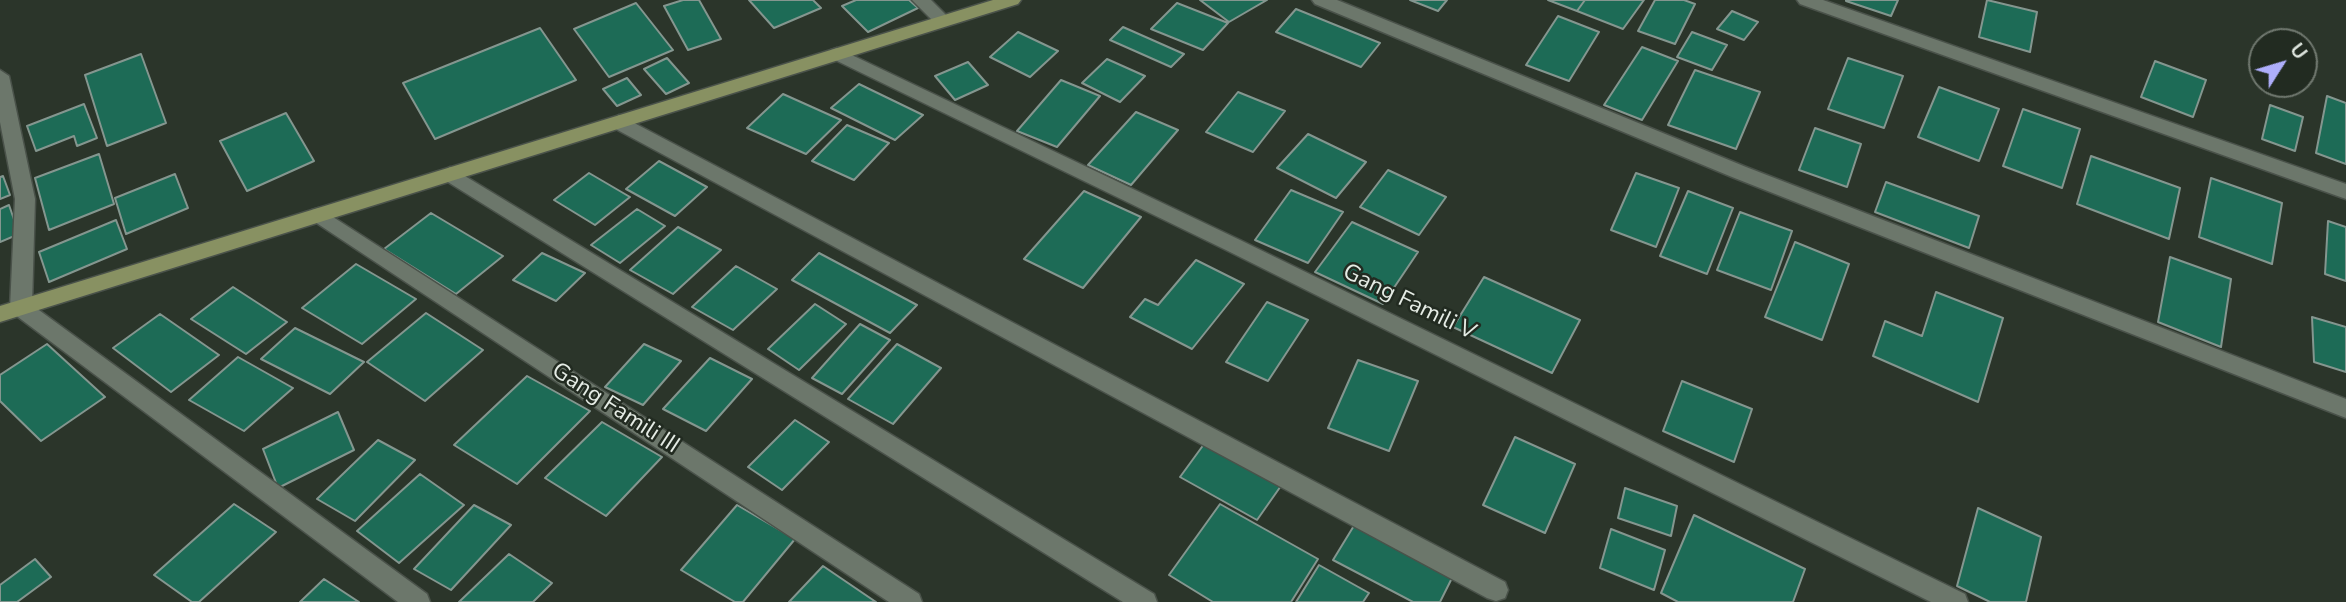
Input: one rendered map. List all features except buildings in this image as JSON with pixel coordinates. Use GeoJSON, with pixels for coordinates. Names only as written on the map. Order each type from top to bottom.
{"type":"FeatureCollection","features":[{"type":"Feature","properties":{"kind":"main road"},"geometry":{"type":"LineString","coordinates":[[11,311],[1012,0]]}},
{"type":"Feature","properties":{"kind":"street"},"geometry":{"type":"LineString","coordinates":[[921,0],[943,21]]}},
{"type":"Feature","properties":{"kind":"street"},"geometry":{"type":"LineString","coordinates":[[1321,0],[1739,173],[2346,410]]}},
{"type":"Feature","properties":{"kind":"street"},"geometry":{"type":"LineString","coordinates":[[1806,0],[2346,192]]}},
{"type":"Feature","properties":{"kind":"street","name":"Gang Famili V"},"geometry":{"type":"LineString","coordinates":[[837,54],[1233,245],[1956,602]]}},
{"type":"Feature","properties":{"kind":"street"},"geometry":{"type":"LineString","coordinates":[[0,76],[25,199],[26,233],[11,311],[418,602]]}},
{"type":"Feature","properties":{"kind":"street"},"geometry":{"type":"LineString","coordinates":[[619,122],[1496,590]]}},
{"type":"Feature","properties":{"kind":"street"},"geometry":{"type":"LineString","coordinates":[[450,174],[1145,602]]}},
{"type":"Feature","properties":{"kind":"street","name":"Gang Famili III"},"geometry":{"type":"LineString","coordinates":[[319,215],[910,602]]}}]}
